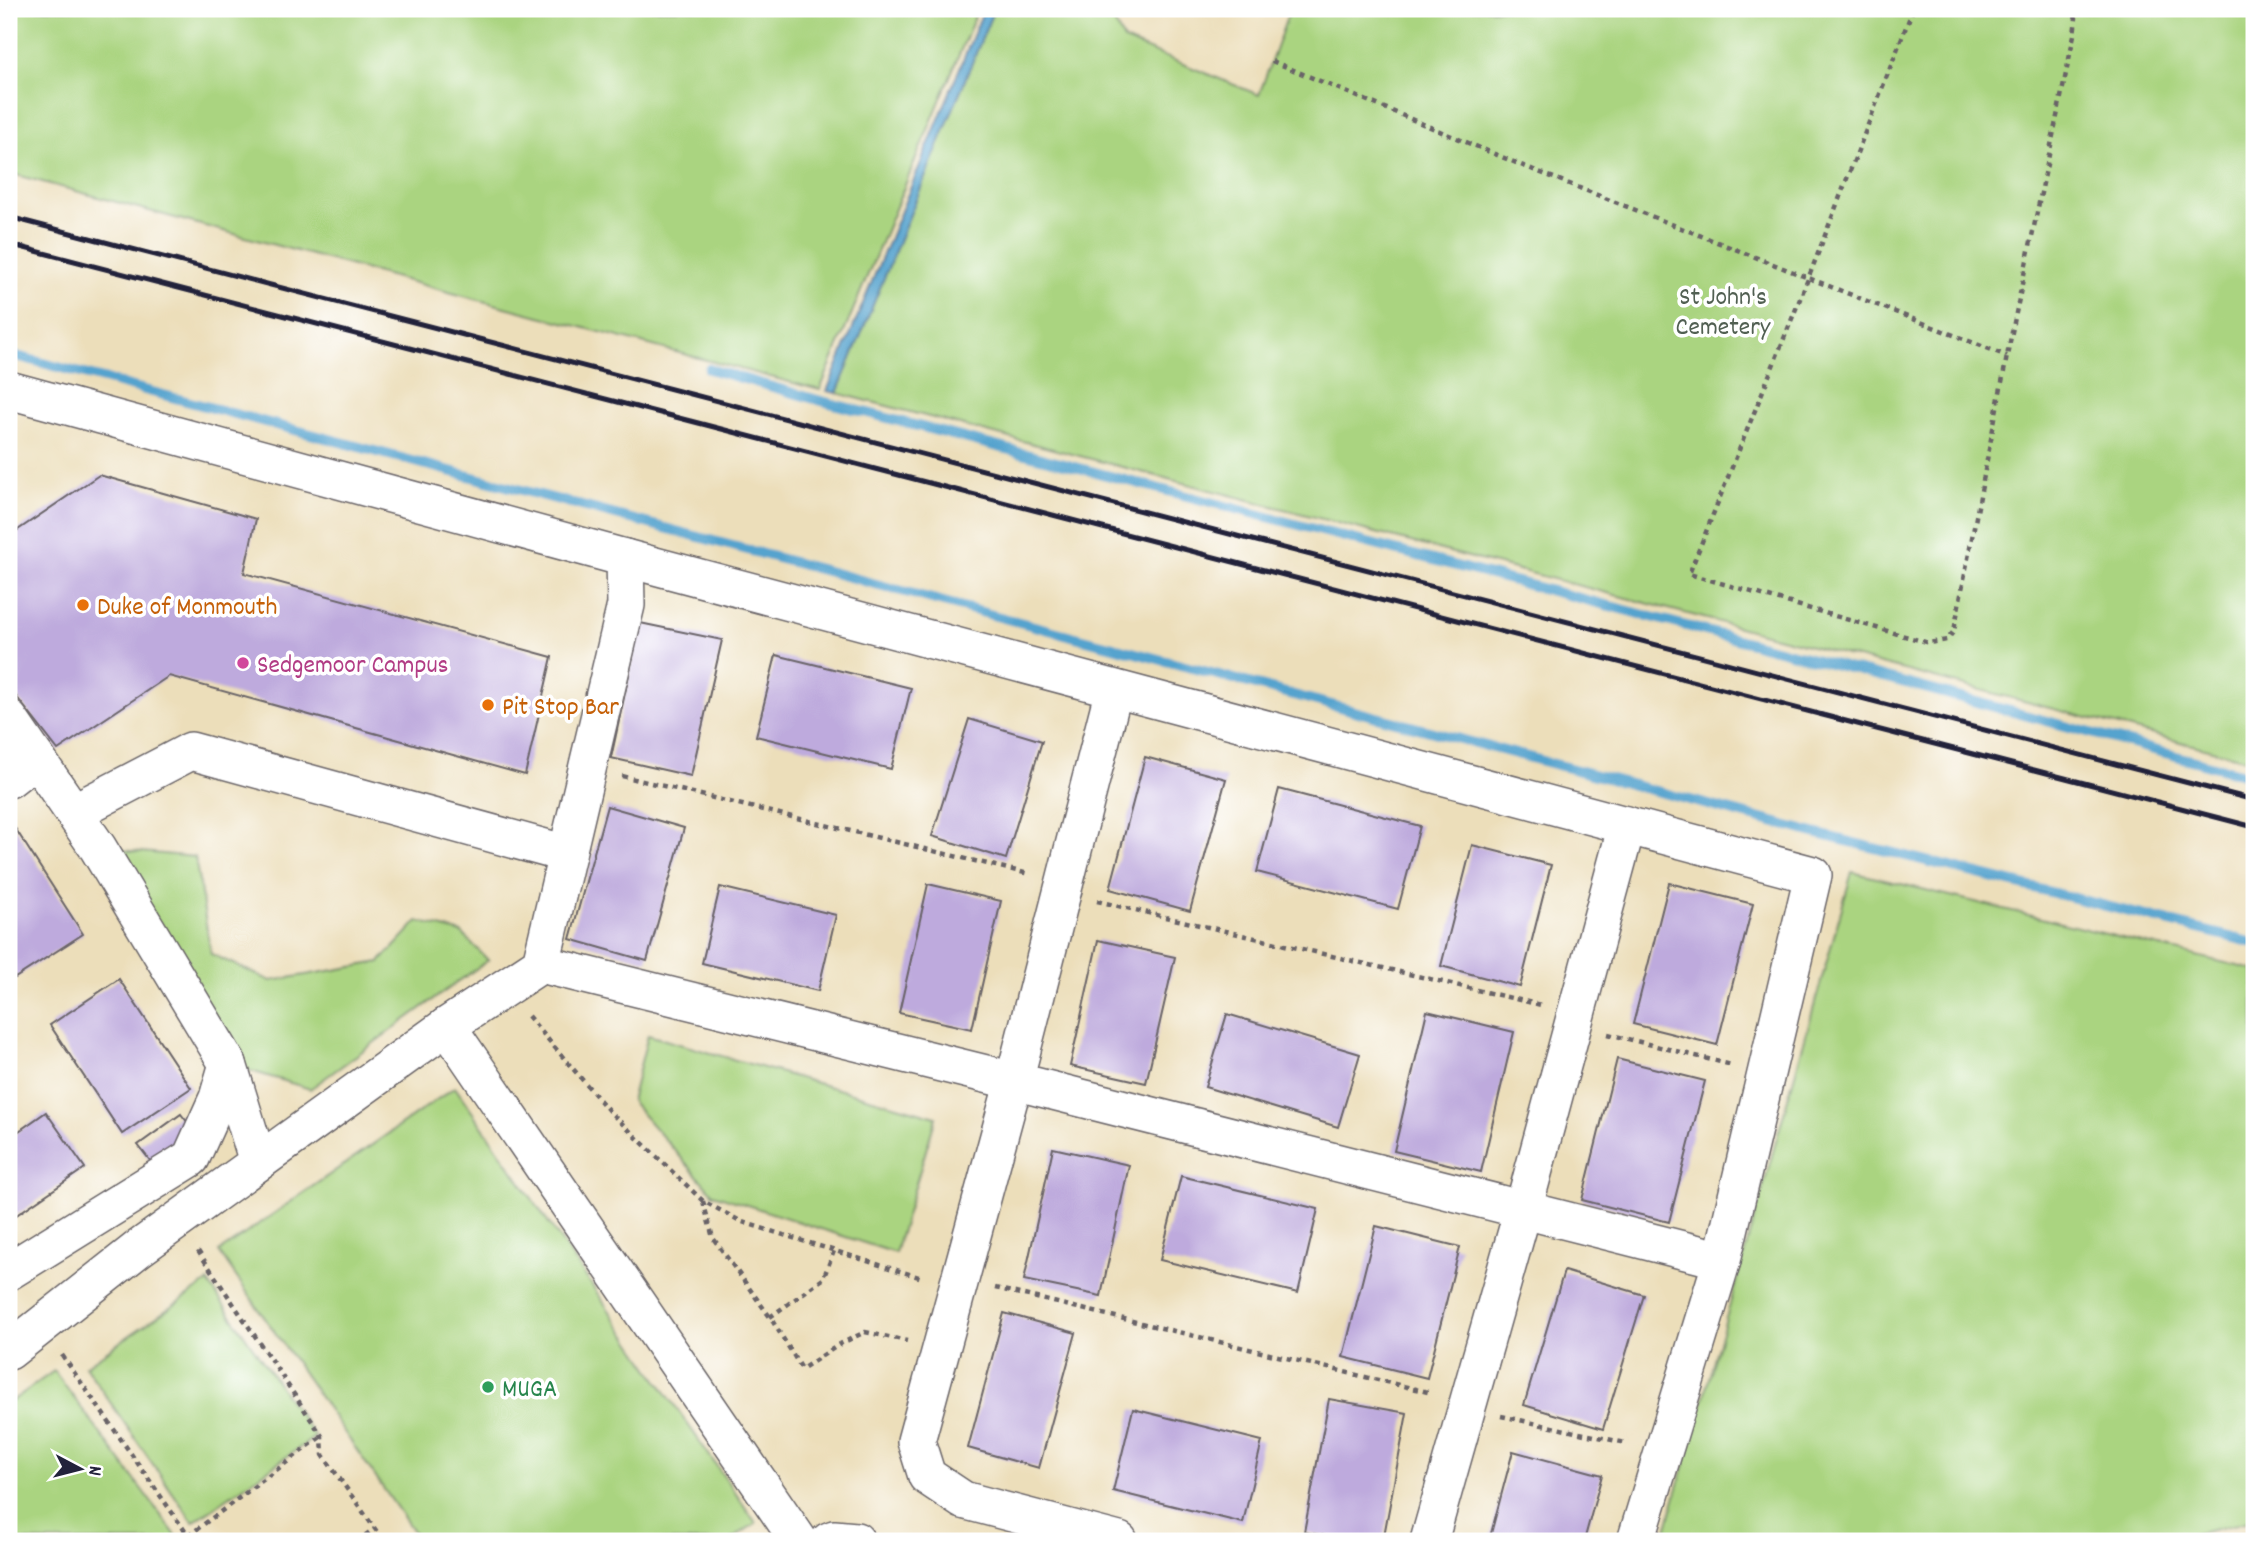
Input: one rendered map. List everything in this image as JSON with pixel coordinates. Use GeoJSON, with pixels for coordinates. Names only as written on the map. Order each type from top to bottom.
{"type":"FeatureCollection","features":[{"type":"Feature","properties":{"kind":"lane"},"geometry":{"type":"LineString","coordinates":[[9,390],[625,558],[1813,875],[1722,1260],[1636,1541]]}},
{"type":"Feature","properties":{"kind":"lane"},"geometry":{"type":"LineString","coordinates":[[9,1351],[138,1249],[447,1026],[541,964],[626,605],[625,558]]}},
{"type":"Feature","properties":{"kind":"lane"},"geometry":{"type":"LineString","coordinates":[[1114,689],[1014,1081],[916,1441],[927,1476],[962,1500],[1119,1541]]}},
{"type":"Feature","properties":{"kind":"lane"},"geometry":{"type":"LineString","coordinates":[[9,719],[22,768],[75,812],[228,1064],[258,1162]]}},
{"type":"Feature","properties":{"kind":"lane"},"geometry":{"type":"LineString","coordinates":[[75,812],[191,751],[567,853]]}},
{"type":"Feature","properties":{"kind":"lane"},"geometry":{"type":"LineString","coordinates":[[1429,1541],[1523,1210],[1627,825]]}},
{"type":"Feature","properties":{"kind":"lane"},"geometry":{"type":"LineString","coordinates":[[541,964],[1722,1260]]}},
{"type":"Feature","properties":{"kind":"lane"},"geometry":{"type":"LineString","coordinates":[[447,1026],[799,1541]]}},
{"type":"Feature","properties":{"kind":"lane"},"geometry":{"type":"LineString","coordinates":[[12,1269],[191,1158],[218,1098],[228,1064]]}},
{"type":"Feature","properties":{"kind":"lane"},"geometry":{"type":"LineString","coordinates":[[12,1269],[59,1264],[235,1155],[258,1162]]}},
{"type":"Feature","properties":{"kind":"lane"},"geometry":{"type":"LineString","coordinates":[[9,1326],[36,1306],[79,1295]]}},
{"type":"Feature","properties":{"kind":"lane"},"geometry":{"type":"LineString","coordinates":[[829,1541],[856,1541]]}},
{"type":"Feature","properties":{"kind":"path"},"geometry":{"type":"LineString","coordinates":[[1913,9],[1689,574],[1929,643],[1947,640],[1954,631],[2007,356],[2074,35],[2076,18],[2071,9]]}},
{"type":"Feature","properties":{"kind":"path"},"geometry":{"type":"LineString","coordinates":[[1272,61],[1521,165],[2007,356]]}},
{"type":"Feature","properties":{"kind":"path"},"geometry":{"type":"LineString","coordinates":[[587,768],[1575,1019],[1766,1074]]}},
{"type":"Feature","properties":{"kind":"path"},"geometry":{"type":"LineString","coordinates":[[505,988],[609,1111],[703,1201],[742,1222],[834,1251],[959,1284],[1664,1451]]}},
{"type":"Feature","properties":{"kind":"path"},"geometry":{"type":"LineString","coordinates":[[703,1201],[713,1238],[770,1317],[802,1369],[865,1332],[942,1349]]}},
{"type":"Feature","properties":{"kind":"path"},"geometry":{"type":"LineString","coordinates":[[198,1251],[322,1436],[323,1455],[380,1536],[379,1541]]}},
{"type":"Feature","properties":{"kind":"path"},"geometry":{"type":"LineString","coordinates":[[770,1317],[823,1279],[834,1251]]}},
{"type":"Feature","properties":{"kind":"path"},"geometry":{"type":"LineString","coordinates":[[57,1348],[192,1541]]}},
{"type":"Feature","properties":{"kind":"path"},"geometry":{"type":"LineString","coordinates":[[188,1536],[322,1436]]}},
{"type":"Feature","properties":{"kind":"path"},"geometry":{"type":"LineString","coordinates":[[357,1541],[374,1529]]}},
{"type":"Feature","properties":{"kind":"green space"},"geometry":{"type":"Polygon","coordinates":[[[9,9],[978,9],[820,390],[9,173],[9,9]]]}},
{"type":"Feature","properties":{"kind":"green space","name":"St John's Cemetery"},"geometry":{"type":"Polygon","coordinates":[[[994,9],[1107,9],[1124,40],[1259,95],[1290,9],[2254,9],[2254,761],[837,393],[994,9]]]}},
{"type":"Feature","properties":{"kind":"green space"},"geometry":{"type":"Polygon","coordinates":[[[98,848],[195,857],[211,954],[271,981],[380,962],[418,921],[462,933],[488,960],[310,1089],[228,1064],[98,848]]]}},
{"type":"Feature","properties":{"kind":"green space"},"geometry":{"type":"Polygon","coordinates":[[[1852,872],[2254,970],[2254,1520],[2166,1541],[1663,1541],[1852,872]]]}},
{"type":"Feature","properties":{"kind":"green space"},"geometry":{"type":"Polygon","coordinates":[[[648,1035],[936,1117],[895,1253],[713,1194],[631,1101],[648,1035]]]}},
{"type":"Feature","properties":{"kind":"green space","name":"MUGA"},"geometry":{"type":"Polygon","coordinates":[[[455,1087],[756,1523],[729,1541],[420,1541],[219,1252],[455,1087]]]}},
{"type":"Feature","properties":{"kind":"green space"},"geometry":{"type":"Polygon","coordinates":[[[208,1282],[315,1437],[193,1522],[85,1366],[208,1282]]]}},
{"type":"Feature","properties":{"kind":"green space"},"geometry":{"type":"Polygon","coordinates":[[[54,1371],[180,1541],[9,1541],[9,1403],[54,1371]]]}},
{"type":"Feature","properties":{"kind":"water"},"geometry":{"type":"Polygon","coordinates":[[[984,9],[994,9],[837,393],[827,391],[984,9]]]}},
{"type":"Feature","properties":{"kind":"building","name":"Sedgemoor Campus"},"geometry":{"type":"Polygon","coordinates":[[[99,475],[256,519],[244,573],[552,657],[525,775],[169,676],[58,750],[9,687],[9,536],[99,475]]]}},
{"type":"Feature","properties":{"kind":"building"},"geometry":{"type":"Polygon","coordinates":[[[640,623],[722,640],[691,776],[611,758],[640,623]]]}},
{"type":"Feature","properties":{"kind":"building"},"geometry":{"type":"Polygon","coordinates":[[[776,655],[911,688],[891,769],[756,736],[776,655]]]}},
{"type":"Feature","properties":{"kind":"building"},"geometry":{"type":"Polygon","coordinates":[[[969,719],[1042,741],[1006,859],[932,836],[969,719]]]}},
{"type":"Feature","properties":{"kind":"building"},"geometry":{"type":"Polygon","coordinates":[[[1145,757],[1226,779],[1190,911],[1110,889],[1145,757]]]}},
{"type":"Feature","properties":{"kind":"building"},"geometry":{"type":"Polygon","coordinates":[[[1279,789],[1420,826],[1398,909],[1257,872],[1279,789]]]}},
{"type":"Feature","properties":{"kind":"building"},"geometry":{"type":"Polygon","coordinates":[[[607,806],[684,828],[647,961],[570,939],[607,806]]]}},
{"type":"Feature","properties":{"kind":"building"},"geometry":{"type":"Polygon","coordinates":[[[15,828],[83,934],[15,978],[9,968],[9,832],[15,828]]]}},
{"type":"Feature","properties":{"kind":"building"},"geometry":{"type":"Polygon","coordinates":[[[1472,845],[1551,865],[1520,987],[1441,966],[1472,845]]]}},
{"type":"Feature","properties":{"kind":"building"},"geometry":{"type":"Polygon","coordinates":[[[1669,883],[1753,904],[1717,1045],[1633,1024],[1669,883]]]}},
{"type":"Feature","properties":{"kind":"building"},"geometry":{"type":"Polygon","coordinates":[[[928,884],[1001,901],[972,1029],[899,1013],[928,884]]]}},
{"type":"Feature","properties":{"kind":"building"},"geometry":{"type":"Polygon","coordinates":[[[720,887],[836,915],[818,991],[702,963],[720,887]]]}},
{"type":"Feature","properties":{"kind":"building"},"geometry":{"type":"Polygon","coordinates":[[[1098,940],[1175,957],[1146,1083],[1070,1066],[1098,940]]]}},
{"type":"Feature","properties":{"kind":"building"},"geometry":{"type":"Polygon","coordinates":[[[119,979],[191,1088],[122,1134],[50,1025],[119,979]]]}},
{"type":"Feature","properties":{"kind":"building"},"geometry":{"type":"Polygon","coordinates":[[[1427,1011],[1514,1032],[1481,1172],[1394,1151],[1427,1011]]]}},
{"type":"Feature","properties":{"kind":"building"},"geometry":{"type":"Polygon","coordinates":[[[1227,1014],[1360,1054],[1338,1127],[1205,1087],[1227,1014]]]}},
{"type":"Feature","properties":{"kind":"building"},"geometry":{"type":"Polygon","coordinates":[[[1617,1059],[1705,1081],[1669,1222],[1582,1200],[1617,1059]]]}},
{"type":"Feature","properties":{"kind":"building"},"geometry":{"type":"Polygon","coordinates":[[[46,1112],[85,1168],[9,1220],[9,1138],[46,1112]]]}},
{"type":"Feature","properties":{"kind":"building"},"geometry":{"type":"Polygon","coordinates":[[[181,1114],[195,1132],[152,1163],[138,1145],[181,1114]]]}},
{"type":"Feature","properties":{"kind":"building"},"geometry":{"type":"Polygon","coordinates":[[[1053,1148],[1129,1165],[1101,1296],[1024,1280],[1053,1148]]]}},
{"type":"Feature","properties":{"kind":"building"},"geometry":{"type":"Polygon","coordinates":[[[1181,1176],[1318,1209],[1298,1293],[1160,1260],[1181,1176]]]}},
{"type":"Feature","properties":{"kind":"building"},"geometry":{"type":"Polygon","coordinates":[[[1376,1226],[1460,1247],[1427,1378],[1343,1357],[1376,1226]]]}},
{"type":"Feature","properties":{"kind":"building"},"geometry":{"type":"Polygon","coordinates":[[[1564,1271],[1644,1295],[1603,1429],[1524,1405],[1564,1271]]]}},
{"type":"Feature","properties":{"kind":"building"},"geometry":{"type":"Polygon","coordinates":[[[1004,1313],[1076,1333],[1039,1468],[968,1448],[1004,1313]]]}},
{"type":"Feature","properties":{"kind":"building"},"geometry":{"type":"Polygon","coordinates":[[[1329,1399],[1407,1413],[1383,1541],[1352,1541],[1304,1532],[1329,1399]]]}},
{"type":"Feature","properties":{"kind":"building"},"geometry":{"type":"Polygon","coordinates":[[[1133,1409],[1262,1441],[1243,1523],[1113,1491],[1133,1409]]]}},
{"type":"Feature","properties":{"kind":"building"},"geometry":{"type":"Polygon","coordinates":[[[1513,1451],[1602,1475],[1584,1541],[1489,1541],[1513,1451]]]}},
{"type":"Feature","properties":{"kind":"waterway"},"geometry":{"type":"LineString","coordinates":[[9,354],[1814,833],[2254,943]]}},
{"type":"Feature","properties":{"kind":"waterway"},"geometry":{"type":"LineString","coordinates":[[709,369],[818,400],[1917,686],[2254,777]]}},
{"type":"Feature","properties":{"kind":"railway"},"geometry":{"type":"LineString","coordinates":[[9,217],[2254,800]]}},
{"type":"Feature","properties":{"kind":"railway"},"geometry":{"type":"LineString","coordinates":[[9,244],[2254,827]]}},
{"type":"Feature","properties":{"kind":"place","name":"Duke of Monmouth"},"geometry":{"type":"Point","coordinates":[83,605]}},
{"type":"Feature","properties":{"kind":"place","name":"Sedgemoor Campus"},"geometry":{"type":"Point","coordinates":[243,663]}},
{"type":"Feature","properties":{"kind":"place","name":"Pit Stop Bar"},"geometry":{"type":"Point","coordinates":[488,705]}},
{"type":"Feature","properties":{"kind":"place","name":"MUGA"},"geometry":{"type":"Point","coordinates":[488,1387]}}]}
